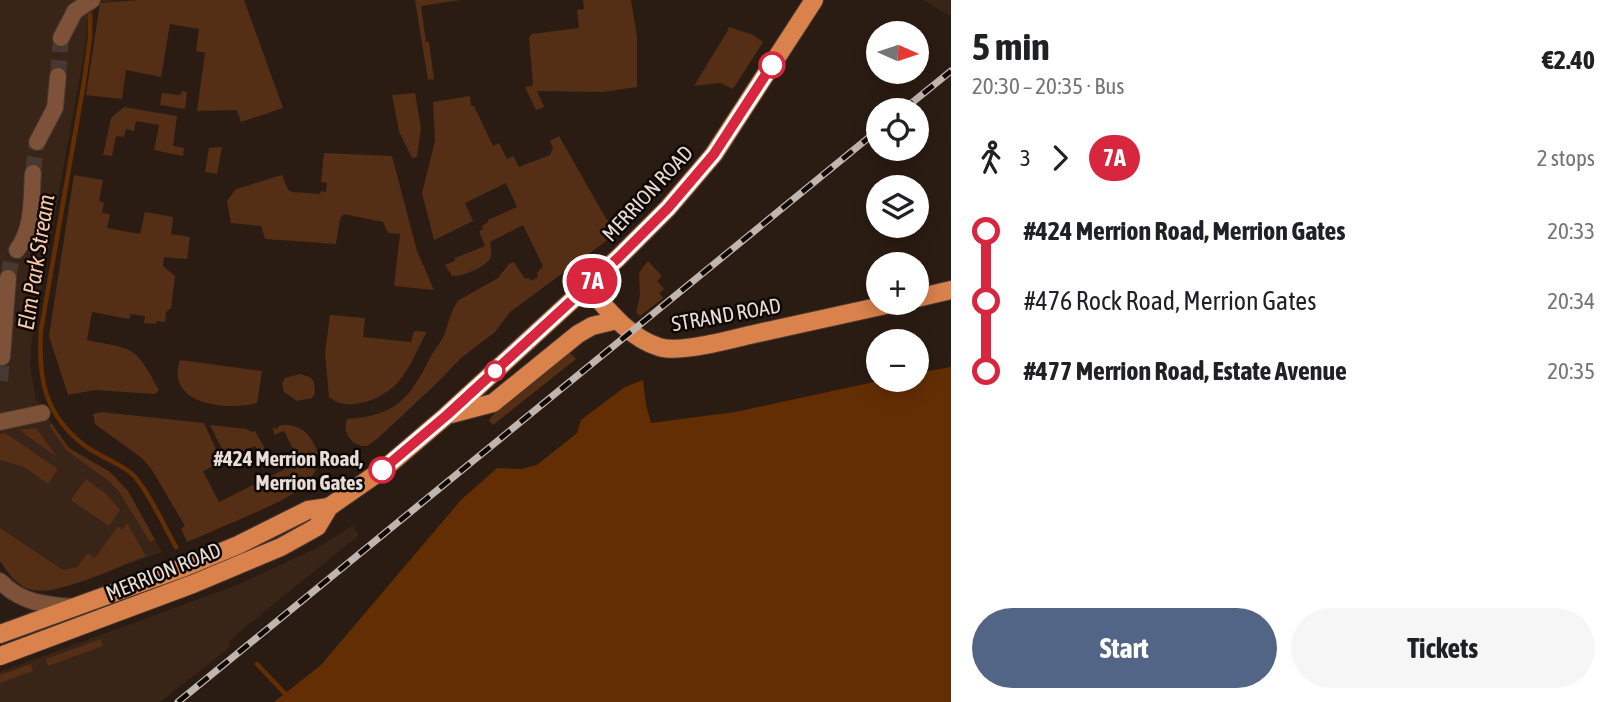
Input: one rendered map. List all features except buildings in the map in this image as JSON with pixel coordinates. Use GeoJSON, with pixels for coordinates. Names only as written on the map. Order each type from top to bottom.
{"type":"FeatureCollection","features":[{"type":"Feature","properties":{"kind":"main road","name":"MERRION ROAD"},"geometry":{"type":"LineString","coordinates":[[6,654],[131,609],[281,547],[317,527],[329,507],[385,468],[447,415],[652,225],[714,154],[814,0]]}},
{"type":"Feature","properties":{"kind":"main road","name":"STRAND ROAD"},"geometry":{"type":"LineString","coordinates":[[587,286],[617,320],[661,348],[676,349],[866,309]]}},
{"type":"Feature","properties":{"kind":"main road"},"geometry":{"type":"LineString","coordinates":[[929,295],[951,290]]}},
{"type":"Feature","properties":{"kind":"main road","name":"MERRION ROAD"},"geometry":{"type":"LineString","coordinates":[[447,415],[493,403],[578,334],[592,326],[617,320]]}},
{"type":"Feature","properties":{"kind":"main road","name":"MERRION ROAD"},"geometry":{"type":"LineString","coordinates":[[1,630],[76,607],[238,545],[308,510],[329,507]]}},
{"type":"Feature","properties":{"kind":"main road"},"geometry":{"type":"LineString","coordinates":[[1,630],[6,654]]}},
{"type":"Feature","properties":{"kind":"street"},"geometry":{"type":"LineString","coordinates":[[61,38],[75,11],[92,0]]}},
{"type":"Feature","properties":{"kind":"street"},"geometry":{"type":"LineString","coordinates":[[37,142],[55,108],[58,76]]}},
{"type":"Feature","properties":{"kind":"street"},"geometry":{"type":"LineString","coordinates":[[17,250],[26,238],[29,228],[33,173]]}},
{"type":"Feature","properties":{"kind":"street"},"geometry":{"type":"LineString","coordinates":[[2,357],[8,278]]}},
{"type":"Feature","properties":{"kind":"street"},"geometry":{"type":"LineString","coordinates":[[0,422],[42,413]]}},
{"type":"Feature","properties":{"kind":"street","name":"MERRION ROAD"},"geometry":{"type":"LineString","coordinates":[[0,581],[20,597],[39,604],[76,607]]}},
{"type":"Feature","properties":{"kind":"shaded area"},"geometry":{"type":"Polygon","coordinates":[[[0,0],[121,0],[100,3],[87,21],[85,48],[31,346],[30,366],[36,399],[69,448],[110,472],[128,491],[162,552],[52,591],[33,590],[22,586],[0,562],[0,0]]]}},
{"type":"Feature","properties":{"kind":"shaded area"},"geometry":{"type":"Polygon","coordinates":[[[139,0],[244,0],[283,108],[241,122],[237,110],[197,111],[205,53],[196,51],[199,29],[170,24],[161,77],[126,70],[122,99],[86,95],[100,3],[139,0]]]}},
{"type":"Feature","properties":{"kind":"shaded area"},"geometry":{"type":"Polygon","coordinates":[[[415,0],[461,0],[421,6],[434,79],[428,80],[415,0]]]}},
{"type":"Feature","properties":{"kind":"shaded area"},"geometry":{"type":"Polygon","coordinates":[[[583,0],[631,0],[637,37],[637,87],[603,92],[537,91],[544,107],[536,110],[525,87],[533,84],[529,38],[532,34],[579,28],[577,10],[584,9],[583,0]]]}},
{"type":"Feature","properties":{"kind":"shaded area"},"geometry":{"type":"Polygon","coordinates":[[[924,0],[951,0],[951,17],[924,0]]]}},
{"type":"Feature","properties":{"kind":"shaded area"},"geometry":{"type":"Polygon","coordinates":[[[729,27],[753,35],[763,42],[733,89],[720,83],[694,86],[727,32],[729,27]]]}},
{"type":"Feature","properties":{"kind":"shaded area"},"geometry":{"type":"Polygon","coordinates":[[[182,91],[187,92],[185,109],[160,105],[162,93],[180,95],[182,91]]]}},
{"type":"Feature","properties":{"kind":"shaded area"},"geometry":{"type":"Polygon","coordinates":[[[415,93],[421,128],[417,157],[412,158],[399,131],[392,95],[415,93]]]}},
{"type":"Feature","properties":{"kind":"shaded area"},"geometry":{"type":"Polygon","coordinates":[[[470,96],[471,106],[474,106],[493,146],[499,143],[507,159],[513,156],[519,167],[550,155],[553,148],[550,141],[559,136],[617,233],[510,312],[495,332],[461,358],[377,439],[367,446],[362,446],[351,439],[346,431],[346,422],[348,419],[379,414],[390,409],[408,394],[443,338],[459,300],[498,278],[509,264],[514,262],[525,279],[529,278],[531,281],[538,277],[537,273],[543,266],[523,225],[490,242],[490,258],[477,269],[452,276],[445,265],[485,246],[479,231],[483,229],[482,226],[488,220],[517,207],[506,183],[465,203],[473,221],[434,240],[422,193],[435,141],[433,102],[470,96]]]}},
{"type":"Feature","properties":{"kind":"shaded area"},"geometry":{"type":"Polygon","coordinates":[[[124,107],[177,116],[173,146],[184,148],[183,156],[154,150],[159,125],[136,121],[134,131],[126,129],[124,137],[116,136],[112,156],[103,155],[111,118],[124,107]]]}},
{"type":"Feature","properties":{"kind":"shaded area"},"geometry":{"type":"Polygon","coordinates":[[[222,147],[217,174],[205,172],[209,148],[222,147]]]}},
{"type":"Feature","properties":{"kind":"shaded area"},"geometry":{"type":"Polygon","coordinates":[[[324,153],[392,156],[417,251],[434,290],[394,286],[400,234],[388,233],[383,222],[344,214],[340,219],[336,244],[265,239],[261,226],[231,223],[227,201],[236,189],[282,175],[288,190],[292,192],[326,192],[327,183],[321,182],[324,153]]]}},
{"type":"Feature","properties":{"kind":"shaded area"},"geometry":{"type":"Polygon","coordinates":[[[74,175],[103,180],[99,201],[104,203],[102,213],[110,214],[107,228],[140,234],[145,212],[173,217],[171,234],[190,237],[187,259],[164,257],[163,266],[175,276],[171,308],[166,312],[165,322],[144,323],[145,316],[131,314],[129,319],[92,312],[87,340],[132,352],[144,365],[159,390],[155,394],[95,390],[68,395],[49,336],[74,175]]]}},
{"type":"Feature","properties":{"kind":"shaded area"},"geometry":{"type":"Polygon","coordinates":[[[648,261],[662,276],[657,281],[664,289],[659,293],[663,298],[640,316],[636,312],[640,296],[639,273],[648,261]]]}},
{"type":"Feature","properties":{"kind":"shaded area"},"geometry":{"type":"Polygon","coordinates":[[[330,315],[365,318],[363,337],[411,342],[414,331],[427,332],[407,370],[393,387],[366,402],[346,404],[329,397],[325,353],[330,315]]]}},
{"type":"Feature","properties":{"kind":"shaded area"},"geometry":{"type":"Polygon","coordinates":[[[569,352],[576,359],[493,425],[489,420],[494,414],[569,352]]]}},
{"type":"Feature","properties":{"kind":"shaded area"},"geometry":{"type":"Polygon","coordinates":[[[180,360],[262,371],[257,403],[215,405],[190,395],[181,387],[178,375],[180,360]]]}},
{"type":"Feature","properties":{"kind":"shaded area"},"geometry":{"type":"Polygon","coordinates":[[[951,367],[951,702],[274,702],[321,665],[461,500],[497,468],[521,469],[537,465],[577,433],[581,420],[625,387],[643,380],[651,423],[735,412],[866,384],[866,392],[929,392],[929,371],[951,367]]]}},
{"type":"Feature","properties":{"kind":"shaded area"},"geometry":{"type":"Polygon","coordinates":[[[300,374],[310,377],[314,382],[315,393],[312,398],[297,401],[284,392],[282,384],[285,378],[300,374]]]}},
{"type":"Feature","properties":{"kind":"shaded area"},"geometry":{"type":"Polygon","coordinates":[[[101,412],[204,423],[222,462],[203,471],[219,502],[285,469],[281,460],[295,453],[284,431],[274,435],[273,427],[297,427],[309,436],[315,446],[318,460],[315,472],[296,492],[282,500],[187,542],[181,529],[185,526],[152,470],[143,459],[95,424],[93,414],[101,412]]]}},
{"type":"Feature","properties":{"kind":"shaded area"},"geometry":{"type":"Polygon","coordinates":[[[52,424],[69,448],[110,472],[128,491],[155,540],[150,542],[118,490],[66,450],[49,425],[52,424]]]}},
{"type":"Feature","properties":{"kind":"shaded area"},"geometry":{"type":"Polygon","coordinates":[[[210,425],[255,431],[264,447],[263,452],[260,454],[255,446],[227,459],[210,425]]]}},
{"type":"Feature","properties":{"kind":"shaded area"},"geometry":{"type":"Polygon","coordinates":[[[36,428],[57,457],[19,430],[36,428]]]}},
{"type":"Feature","properties":{"kind":"shaded area"},"geometry":{"type":"Polygon","coordinates":[[[5,433],[58,469],[48,484],[24,467],[0,460],[0,434],[5,433]]]}},
{"type":"Feature","properties":{"kind":"shaded area"},"geometry":{"type":"Polygon","coordinates":[[[86,479],[105,493],[120,510],[109,526],[71,500],[86,479]]]}},
{"type":"Feature","properties":{"kind":"shaded area"},"geometry":{"type":"Polygon","coordinates":[[[127,523],[146,556],[72,585],[43,591],[32,590],[14,579],[0,561],[0,528],[63,570],[77,567],[88,553],[95,558],[118,526],[122,530],[127,523]]]}},
{"type":"Feature","properties":{"kind":"shaded area"},"geometry":{"type":"Polygon","coordinates":[[[352,526],[359,535],[237,634],[228,644],[230,647],[160,702],[0,702],[0,672],[237,585],[317,548],[352,526]]]}},
{"type":"Feature","properties":{"kind":"shaded area"},"geometry":{"type":"Polygon","coordinates":[[[101,639],[103,646],[48,666],[46,659],[101,639]]]}},
{"type":"Feature","properties":{"kind":"shaded area"},"geometry":{"type":"Polygon","coordinates":[[[31,664],[33,671],[0,683],[0,675],[31,664]]]}},
{"type":"Feature","properties":{"kind":"waterway","name":"Elm Park Stream"},"geometry":{"type":"LineString","coordinates":[[90,15],[84,82],[41,330],[43,379],[46,394],[60,421],[84,445],[126,469],[137,479],[176,547]]}},
{"type":"Feature","properties":{"kind":"waterway","name":"Elm Park Stream"},"geometry":{"type":"LineString","coordinates":[[257,664],[293,702]]}},
{"type":"Feature","properties":{"kind":"tunnel"},"geometry":{"type":"LineString","coordinates":[[58,76],[61,38]]}},
{"type":"Feature","properties":{"kind":"tunnel"},"geometry":{"type":"LineString","coordinates":[[33,173],[37,142]]}},
{"type":"Feature","properties":{"kind":"tunnel"},"geometry":{"type":"LineString","coordinates":[[8,278],[12,257],[17,250]]}},
{"type":"Feature","properties":{"kind":"tunnel"},"geometry":{"type":"LineString","coordinates":[[0,381],[2,357]]}},
{"type":"Feature","properties":{"kind":"railway"},"geometry":{"type":"LineString","coordinates":[[918,98],[951,71]]}},
{"type":"Feature","properties":{"kind":"railway"},"geometry":{"type":"LineString","coordinates":[[178,702],[866,140]]}},
{"type":"Feature","properties":{"kind":"bus line","name":"7A"},"geometry":{"type":"LineString","coordinates":[[382,470],[447,415],[618,258],[668,208],[714,154],[772,65]]}},
{"type":"Feature","properties":{"kind":"place","name":"#424 Merrion Road, Merrion Gates"},"geometry":{"type":"Point","coordinates":[382,470]}}]}
